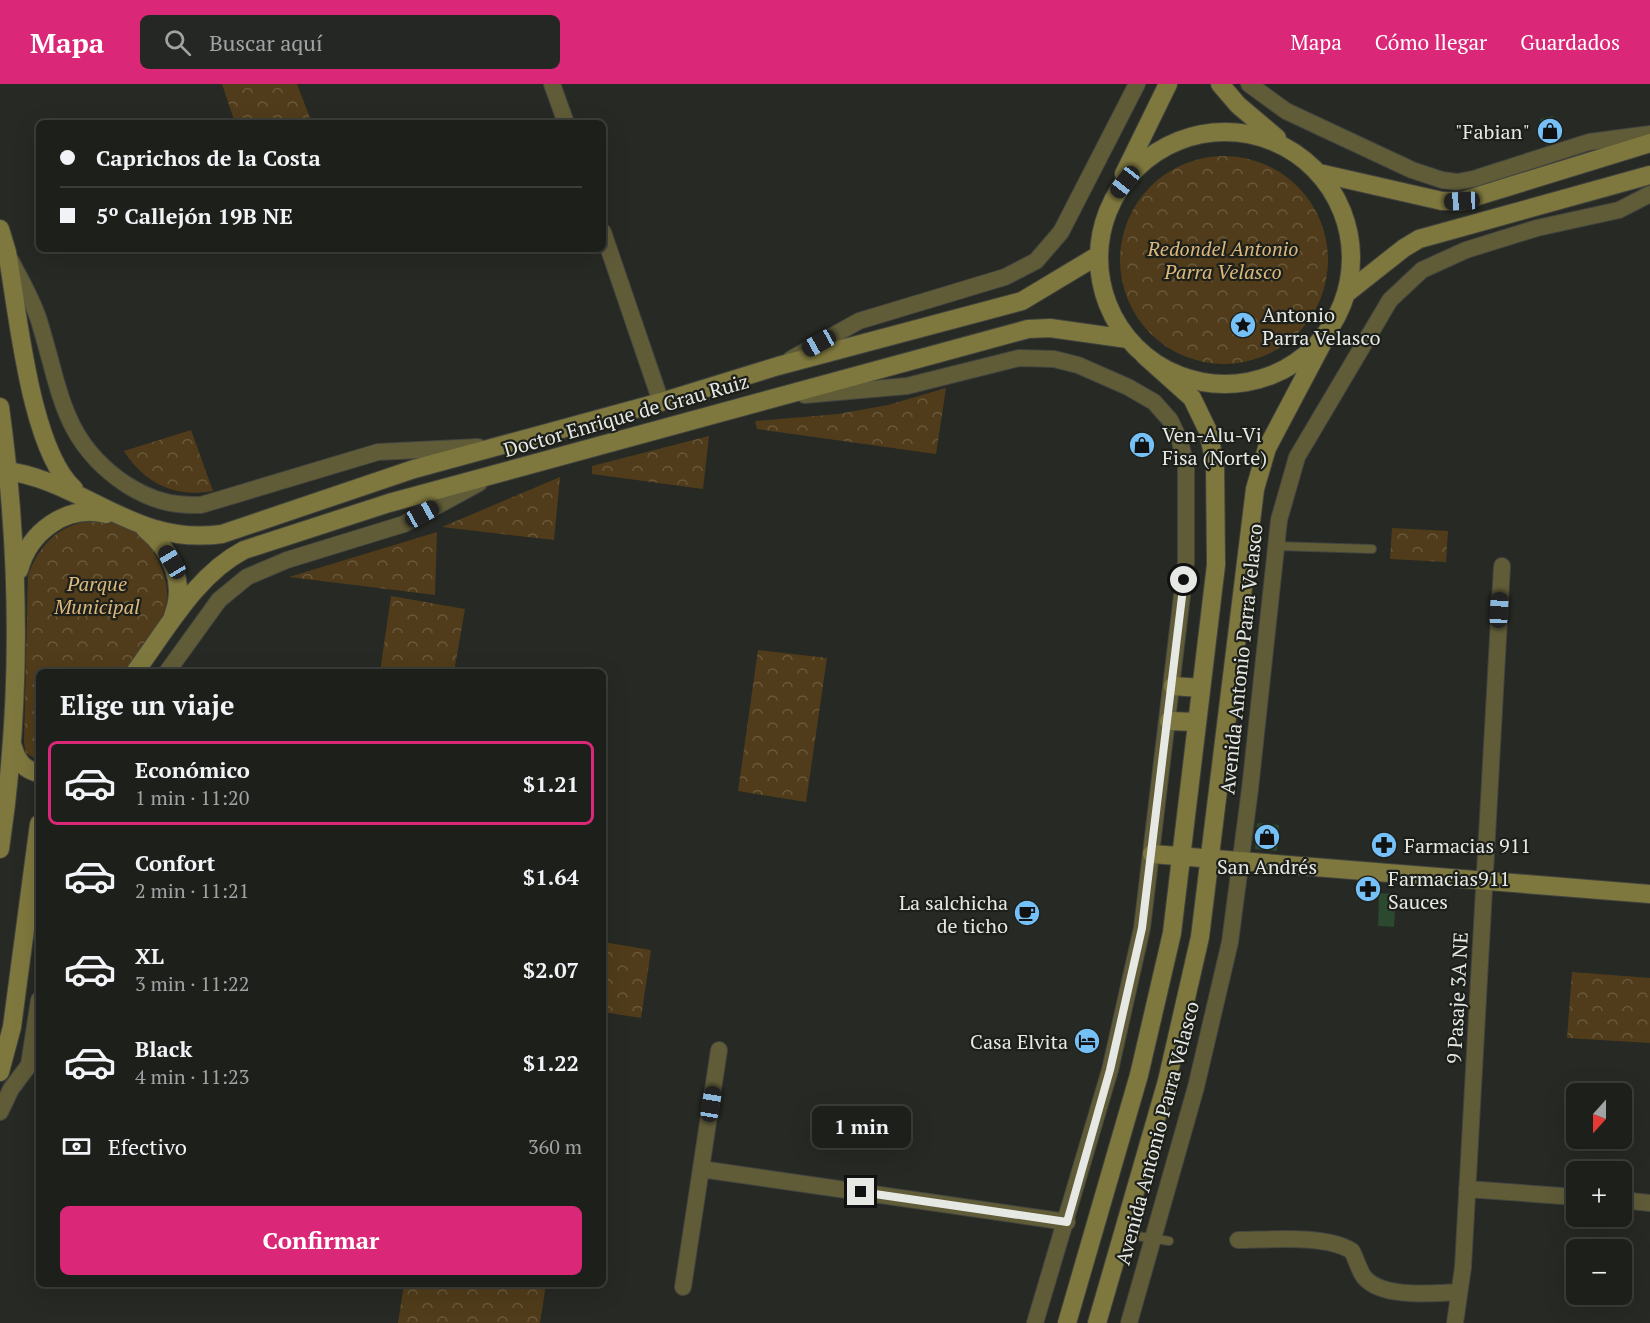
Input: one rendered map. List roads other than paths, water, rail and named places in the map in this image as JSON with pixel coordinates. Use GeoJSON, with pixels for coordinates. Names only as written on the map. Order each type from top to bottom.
{"type":"FeatureCollection","features":[{"type":"Feature","properties":{"kind":"street"},"geometry":{"type":"LineString","coordinates":[[552,84],[565,120]]}},
{"type":"Feature","properties":{"kind":"street"},"geometry":{"type":"LineString","coordinates":[[778,366],[859,321],[1005,277],[1036,261],[1061,232],[1137,84]]}},
{"type":"Feature","properties":{"kind":"street"},"geometry":{"type":"LineString","coordinates":[[1168,84],[1112,199],[1099,240],[1100,283],[1116,322],[1128,339],[1144,355],[1181,376],[1224,384],[1266,378],[1304,357],[1332,326],[1347,293],[1352,258],[1347,223],[1328,184],[1297,154],[1254,121],[1220,84]]}},
{"type":"Feature","properties":{"kind":"street"},"geometry":{"type":"LineString","coordinates":[[1249,84],[1286,111],[1412,170],[1457,182],[1473,180],[1589,142],[1650,134]]}},
{"type":"Feature","properties":{"kind":"street"},"geometry":{"type":"LineString","coordinates":[[1112,199],[1138,165],[1171,143],[1215,131],[1258,136],[1297,154]]}},
{"type":"Feature","properties":{"kind":"street"},"geometry":{"type":"LineString","coordinates":[[1319,173],[1442,201],[1462,201],[1650,143]]}},
{"type":"Feature","properties":{"kind":"street"},"geometry":{"type":"LineString","coordinates":[[1347,293],[1404,248],[1419,239],[1650,175]]}},
{"type":"Feature","properties":{"kind":"street","name":"Avenida Antonio Parra Velasco"},"geometry":{"type":"LineString","coordinates":[[1129,1323],[1161,1240],[1230,942],[1276,546],[1288,482],[1305,441],[1390,300],[1406,283],[1432,264],[1466,250],[1537,228],[1619,210],[1650,194]]}},
{"type":"Feature","properties":{"kind":"street"},"geometry":{"type":"LineString","coordinates":[[0,229],[7,252],[35,411],[44,439],[61,474],[75,490],[90,501]]}},
{"type":"Feature","properties":{"kind":"street"},"geometry":{"type":"LineString","coordinates":[[606,241],[662,402]]}},
{"type":"Feature","properties":{"kind":"street","name":"Doctor Enrique de Grau Ruiz"},"geometry":{"type":"LineString","coordinates":[[7,252],[40,322],[59,393],[80,443],[111,474],[150,498],[170,505],[201,505],[378,452],[497,446]]}},
{"type":"Feature","properties":{"kind":"street","name":"Doctor Enrique de Grau Ruiz"},"geometry":{"type":"LineString","coordinates":[[4,471],[49,480],[141,526],[190,537],[222,534],[403,473],[662,402],[778,366],[1022,301],[1098,256]]}},
{"type":"Feature","properties":{"kind":"street","name":"Avenida Antonio Parra Velasco"},"geometry":{"type":"LineString","coordinates":[[1097,1323],[1167,1081],[1200,937],[1255,489],[1267,448],[1332,326]]}},
{"type":"Feature","properties":{"kind":"street","name":"Doctor Enrique de Grau Ruiz"},"geometry":{"type":"LineString","coordinates":[[137,669],[210,574],[228,559],[244,550],[388,503],[771,397],[1028,329],[1050,328],[1128,339]]}},
{"type":"Feature","properties":{"kind":"street","name":"Avenida Antonio Parra Velasco"},"geometry":{"type":"LineString","coordinates":[[1067,1323],[1139,1076],[1172,933],[1192,784],[1196,722],[1216,565],[1215,464],[1208,431],[1192,399],[1144,355]]}},
{"type":"Feature","properties":{"kind":"street"},"geometry":{"type":"LineString","coordinates":[[771,397],[907,386],[1018,358],[1036,357],[1078,365],[1128,387],[1154,402],[1170,420],[1180,441],[1186,466],[1186,562],[1169,721],[1142,928],[1110,1070],[1067,1222],[1035,1323]]}},
{"type":"Feature","properties":{"kind":"street"},"geometry":{"type":"LineString","coordinates":[[0,406],[4,471],[14,542],[15,584],[13,747],[0,849]]}},
{"type":"Feature","properties":{"kind":"street"},"geometry":{"type":"LineString","coordinates":[[169,669],[219,600],[247,577],[287,560],[404,524],[494,475]]}},
{"type":"Feature","properties":{"kind":"street"},"geometry":{"type":"LineString","coordinates":[[15,584],[27,549],[47,527],[58,519],[84,511],[120,517]]}},
{"type":"Feature","properties":{"kind":"street"},"geometry":{"type":"LineString","coordinates":[[0,514],[14,542]]}},
{"type":"Feature","properties":{"kind":"street"},"geometry":{"type":"LineString","coordinates":[[141,526],[164,549],[177,578],[176,607],[169,626]]}},
{"type":"Feature","properties":{"kind":"street","name":"9 Pasaje 3A NE"},"geometry":{"type":"LineString","coordinates":[[1455,1323],[1467,1189],[1502,566]]}},
{"type":"Feature","properties":{"kind":"street"},"geometry":{"type":"LineString","coordinates":[[1173,686],[1201,688]]}},
{"type":"Feature","properties":{"kind":"street"},"geometry":{"type":"LineString","coordinates":[[1169,721],[1196,722]]}},
{"type":"Feature","properties":{"kind":"street"},"geometry":{"type":"LineString","coordinates":[[13,747],[21,764],[28,770],[36,772]]}},
{"type":"Feature","properties":{"kind":"street"},"geometry":{"type":"LineString","coordinates":[[34,1066],[1,1064],[12,1027],[36,847]]}},
{"type":"Feature","properties":{"kind":"street"},"geometry":{"type":"LineString","coordinates":[[1152,854],[1650,894]]}},
{"type":"Feature","properties":{"kind":"street"},"geometry":{"type":"LineString","coordinates":[[0,1112],[11,1089],[34,1066],[36,1040]]}},
{"type":"Feature","properties":{"kind":"street"},"geometry":{"type":"LineString","coordinates":[[683,1287],[719,1050]]}},
{"type":"Feature","properties":{"kind":"street"},"geometry":{"type":"LineString","coordinates":[[700,1169],[1067,1222]]}},
{"type":"Feature","properties":{"kind":"street"},"geometry":{"type":"LineString","coordinates":[[1467,1189],[1566,1196]]}},
{"type":"Feature","properties":{"kind":"street"},"geometry":{"type":"LineString","coordinates":[[1632,1201],[1650,1203]]}},
{"type":"Feature","properties":{"kind":"street"},"geometry":{"type":"LineString","coordinates":[[1238,1240],[1294,1240],[1337,1245],[1352,1251],[1364,1276],[1383,1290],[1420,1293],[1459,1292]]}},
{"type":"Feature","properties":{"kind":"lane"},"geometry":{"type":"LineString","coordinates":[[1276,546],[1372,549]]}},
{"type":"Feature","properties":{"kind":"lane"},"geometry":{"type":"LineString","coordinates":[[1124,1234],[1161,1240]]}},
{"type":"Feature","properties":{"kind":"place","name":"\"Fabian\""},"geometry":{"type":"Point","coordinates":[1550,131]}},
{"type":"Feature","properties":{"kind":"place","name":"Antonio Parra Velasco"},"geometry":{"type":"Point","coordinates":[1243,325]}},
{"type":"Feature","properties":{"kind":"place","name":"Ven-Alu-Vi Fisa (Norte)"},"geometry":{"type":"Point","coordinates":[1142,445]}},
{"type":"Feature","properties":{"kind":"place","name":"San Andrés"},"geometry":{"type":"Point","coordinates":[1267,837]}},
{"type":"Feature","properties":{"kind":"place","name":"Farmacias 911"},"geometry":{"type":"Point","coordinates":[1384,845]}},
{"type":"Feature","properties":{"kind":"place","name":"Farmacias911 Sauces"},"geometry":{"type":"Point","coordinates":[1368,889]}},
{"type":"Feature","properties":{"kind":"place","name":"La salchicha de ticho"},"geometry":{"type":"Point","coordinates":[1027,913]}},
{"type":"Feature","properties":{"kind":"place","name":"Casa Elvita"},"geometry":{"type":"Point","coordinates":[1087,1041]}},
{"type":"Feature","properties":{"kind":"park label","name":"Redondel Antonio Parra Velasco"},"geometry":{"type":"Point","coordinates":[1223,260]}},
{"type":"Feature","properties":{"kind":"park label","name":"Parque Municipal"},"geometry":{"type":"Point","coordinates":[97,594]}}]}
